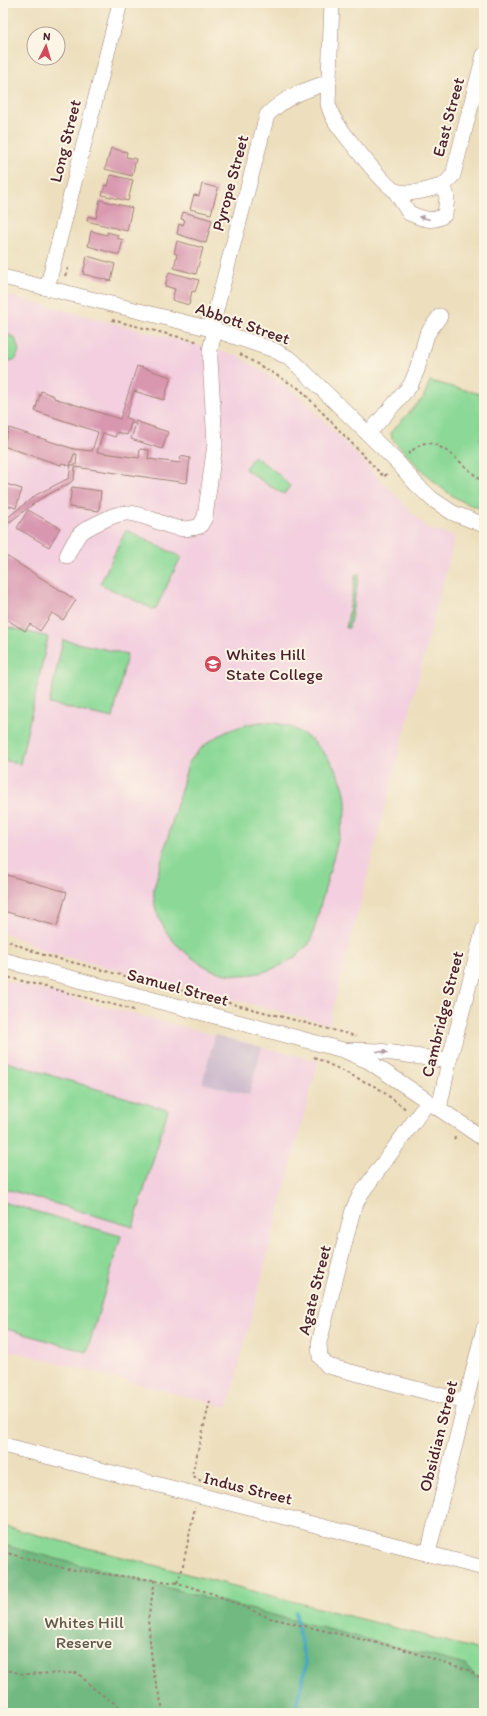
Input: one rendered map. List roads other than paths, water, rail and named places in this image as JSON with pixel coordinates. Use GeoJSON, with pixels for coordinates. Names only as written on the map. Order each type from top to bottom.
{"type":"FeatureCollection","features":[{"type":"Feature","properties":{"kind":"street","name":"Long Street"},"geometry":{"type":"LineString","coordinates":[[47,288],[120,3]]}},
{"type":"Feature","properties":{"kind":"street"},"geometry":{"type":"LineString","coordinates":[[332,3],[328,104],[337,124],[384,182],[395,191],[410,213],[432,220],[440,219],[445,214],[447,198],[444,185],[408,193],[395,191]]}},
{"type":"Feature","properties":{"kind":"street","name":"East Street"},"geometry":{"type":"LineString","coordinates":[[444,185],[453,175],[484,55]]}},
{"type":"Feature","properties":{"kind":"street","name":"Pyrope Street"},"geometry":{"type":"LineString","coordinates":[[67,556],[76,537],[88,527],[119,514],[129,513],[174,528],[192,529],[200,526],[205,517],[215,444],[210,359],[213,330],[267,116],[278,104],[297,93],[329,82]]}},
{"type":"Feature","properties":{"kind":"street","name":"Abbott Street"},"geometry":{"type":"LineString","coordinates":[[3,277],[213,330],[274,350],[292,360],[432,499],[454,513],[484,525]]}},
{"type":"Feature","properties":{"kind":"street"},"geometry":{"type":"LineString","coordinates":[[368,434],[410,386],[417,370],[427,334],[440,316]]}},
{"type":"Feature","properties":{"kind":"street","name":"Cambridge Street"},"geometry":{"type":"LineString","coordinates":[[434,1106],[448,1061],[484,928]]}},
{"type":"Feature","properties":{"kind":"street","name":"Samuel Street"},"geometry":{"type":"LineString","coordinates":[[3,960],[343,1050],[370,1062],[484,1139]]}},
{"type":"Feature","properties":{"kind":"street","name":"Samuel Street"},"geometry":{"type":"LineString","coordinates":[[343,1050],[379,1051],[448,1061]]}},
{"type":"Feature","properties":{"kind":"street","name":"Agate Street"},"geometry":{"type":"LineString","coordinates":[[434,1106],[360,1195],[353,1210],[319,1343],[320,1357],[328,1366],[466,1402]]}},
{"type":"Feature","properties":{"kind":"street","name":"Obsidian Street"},"geometry":{"type":"LineString","coordinates":[[428,1554],[484,1328]]}},
{"type":"Feature","properties":{"kind":"street","name":"Indus Street"},"geometry":{"type":"LineString","coordinates":[[3,1445],[484,1568]]}},
{"type":"Feature","properties":{"kind":"waterway"},"geometry":{"type":"LineString","coordinates":[[295,1713],[306,1665],[297,1624],[296,1612]]}},
{"type":"Feature","properties":{"kind":"place","name":"Whites Hill State College"},"geometry":{"type":"Point","coordinates":[213,664]}},
{"type":"Feature","properties":{"kind":"park label","name":"Whites Hill Reserve"},"geometry":{"type":"Point","coordinates":[84,1632]}}]}
